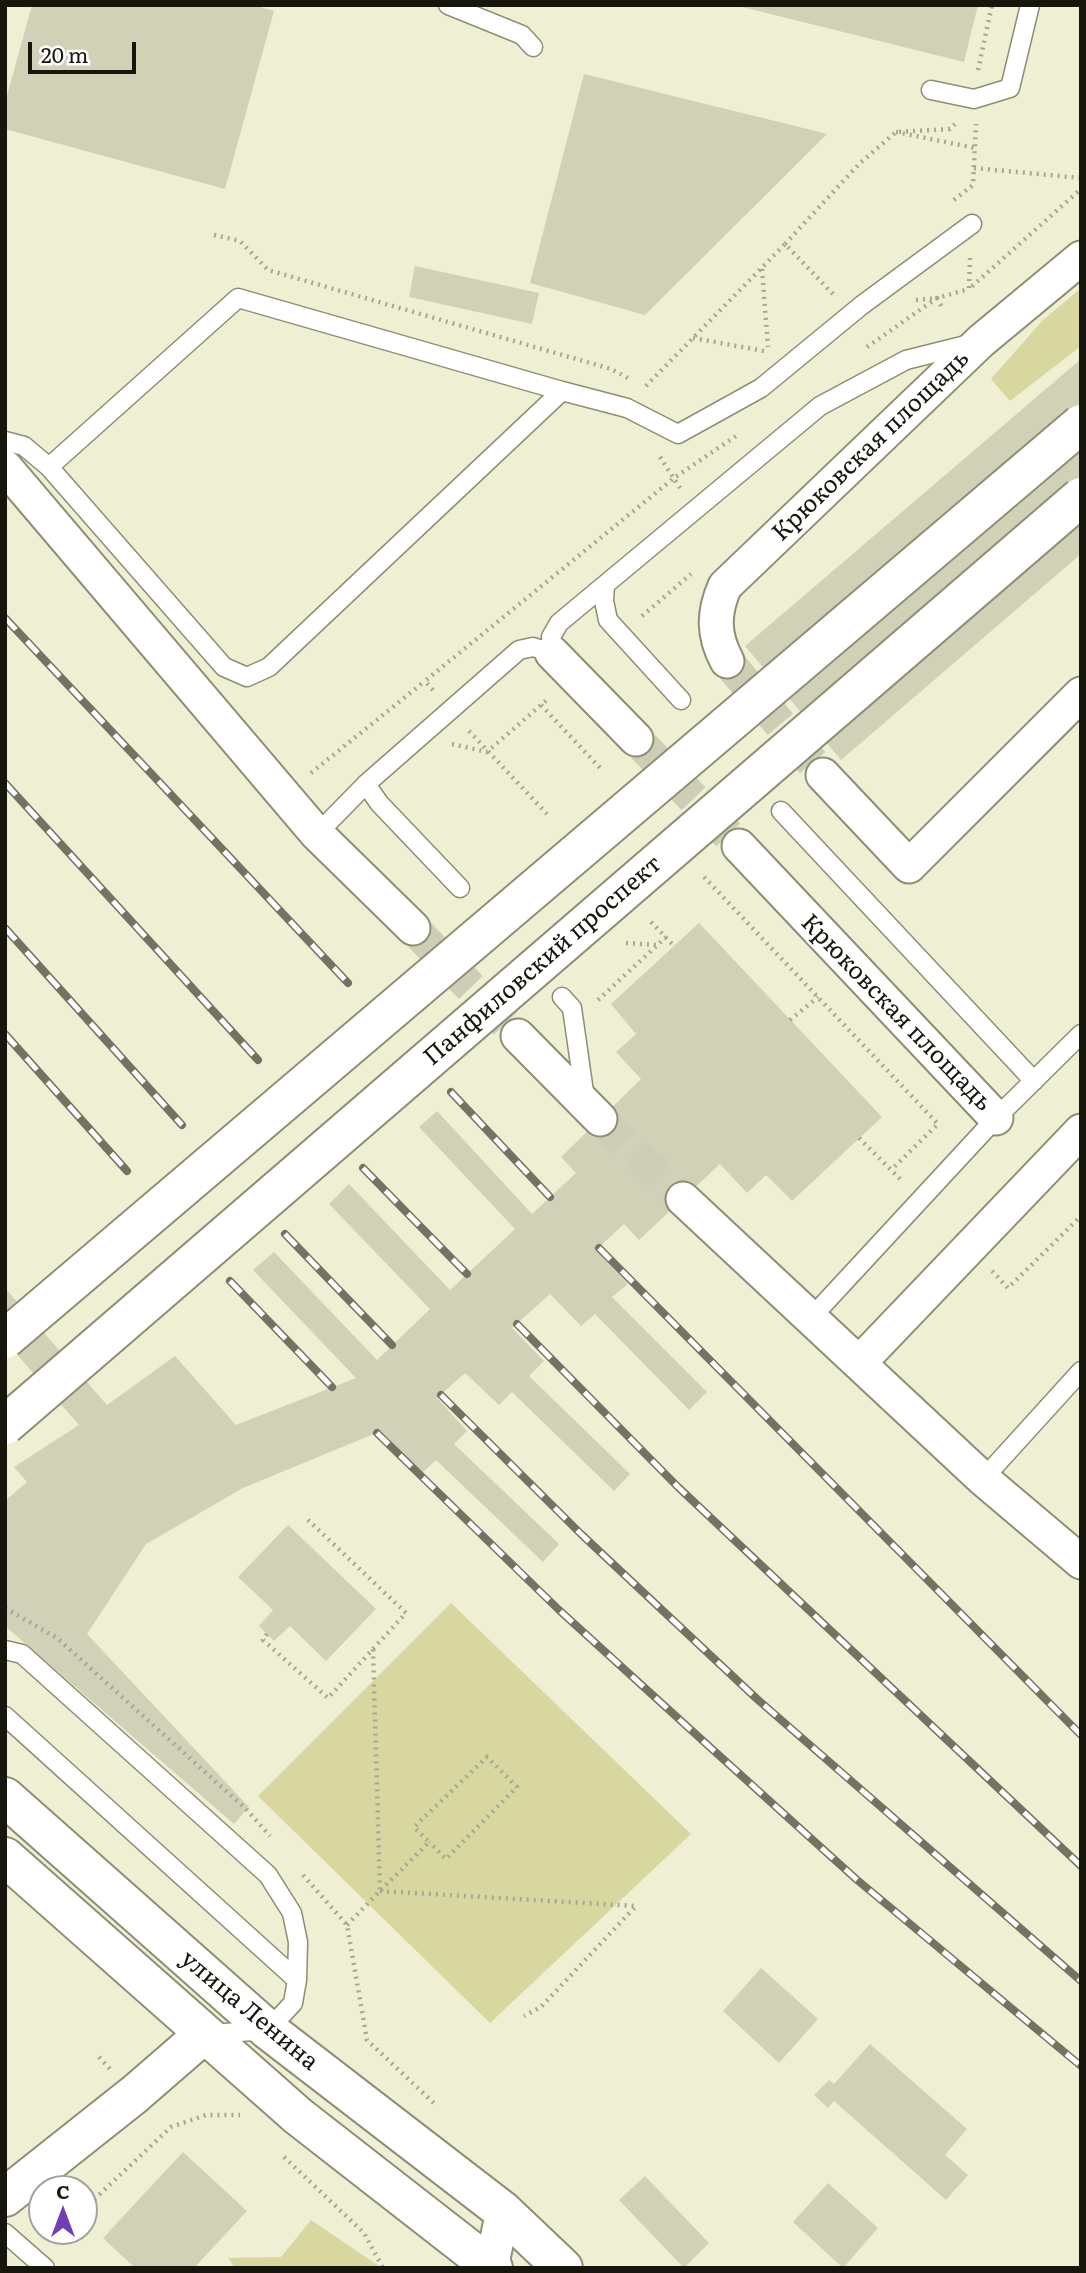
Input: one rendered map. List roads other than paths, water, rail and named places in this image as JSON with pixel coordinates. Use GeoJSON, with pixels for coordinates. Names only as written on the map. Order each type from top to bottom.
{"type":"FeatureCollection","features":[{"type":"Feature","properties":{"kind":"main road"},"geometry":{"type":"LineString","coordinates":[[5,1339],[1081,424]]}},
{"type":"Feature","properties":{"kind":"main road","name":"Панфиловский проспект"},"geometry":{"type":"LineString","coordinates":[[5,1425],[1081,497]]}},
{"type":"Feature","properties":{"kind":"main road","name":"улица Ленина"},"geometry":{"type":"LineString","coordinates":[[5,1797],[268,2030],[503,2211],[563,2268]]}},
{"type":"Feature","properties":{"kind":"main road","name":"улица Ленина"},"geometry":{"type":"LineString","coordinates":[[5,1857],[298,2116],[492,2267]]}},
{"type":"Feature","properties":{"kind":"main road"},"geometry":{"type":"LineString","coordinates":[[5,2197],[135,2094],[204,2035],[209,2007],[206,1977]]}},
{"type":"Feature","properties":{"kind":"street","name":"Крюковская площадь"},"geometry":{"type":"LineString","coordinates":[[727,661],[718,645],[715,626],[717,604],[725,586],[981,341],[1081,258]]}},
{"type":"Feature","properties":{"kind":"street"},"geometry":{"type":"LineString","coordinates":[[5,467],[317,834],[413,928]]}},
{"type":"Feature","properties":{"kind":"street"},"geometry":{"type":"LineString","coordinates":[[552,653],[636,739]]}},
{"type":"Feature","properties":{"kind":"street"},"geometry":{"type":"LineString","coordinates":[[823,775],[909,866],[1081,694]]}},
{"type":"Feature","properties":{"kind":"street","name":"Крюковская площадь"},"geometry":{"type":"LineString","coordinates":[[739,846],[996,1118]]}},
{"type":"Feature","properties":{"kind":"street"},"geometry":{"type":"LineString","coordinates":[[517,1036],[593,1112]]}},
{"type":"Feature","properties":{"kind":"street"},"geometry":{"type":"LineString","coordinates":[[860,1362],[1081,1132]]}},
{"type":"Feature","properties":{"kind":"street"},"geometry":{"type":"LineString","coordinates":[[683,1199],[983,1479],[1081,1562]]}},
{"type":"Feature","properties":{"kind":"street"},"geometry":{"type":"LineString","coordinates":[[492,2267],[503,2211]]}},
{"type":"Feature","properties":{"kind":"lane"},"geometry":{"type":"LineString","coordinates":[[447,5],[522,35],[533,47]]}},
{"type":"Feature","properties":{"kind":"lane"},"geometry":{"type":"LineString","coordinates":[[931,90],[975,99],[1010,88],[1030,5]]}},
{"type":"Feature","properties":{"kind":"lane"},"geometry":{"type":"LineString","coordinates":[[49,467],[238,298],[627,408],[678,434],[761,388],[862,305],[972,224]]}},
{"type":"Feature","properties":{"kind":"lane"},"geometry":{"type":"LineString","coordinates":[[317,834],[366,784],[519,650],[533,647],[552,653],[551,637],[559,623],[820,406],[906,360],[981,341]]}},
{"type":"Feature","properties":{"kind":"lane"},"geometry":{"type":"LineString","coordinates":[[5,441],[24,446],[49,467],[223,667],[247,677],[270,667],[562,391]]}},
{"type":"Feature","properties":{"kind":"lane"},"geometry":{"type":"LineString","coordinates":[[605,585],[604,601],[608,620],[681,700]]}},
{"type":"Feature","properties":{"kind":"lane"},"geometry":{"type":"LineString","coordinates":[[366,784],[379,803],[460,888]]}},
{"type":"Feature","properties":{"kind":"lane"},"geometry":{"type":"LineString","coordinates":[[781,811],[1034,1081]]}},
{"type":"Feature","properties":{"kind":"lane"},"geometry":{"type":"LineString","coordinates":[[567,1003],[593,1112]]}},
{"type":"Feature","properties":{"kind":"lane"},"geometry":{"type":"LineString","coordinates":[[810,1320],[996,1118],[1081,1034]]}},
{"type":"Feature","properties":{"kind":"lane"},"geometry":{"type":"LineString","coordinates":[[983,1479],[1081,1371]]}},
{"type":"Feature","properties":{"kind":"lane"},"geometry":{"type":"LineString","coordinates":[[5,1650],[22,1654],[268,1875],[292,1913],[298,1942],[297,1980],[293,2003],[268,2030],[204,2035]]}},
{"type":"Feature","properties":{"kind":"lane"},"geometry":{"type":"LineString","coordinates":[[5,1716],[297,1980]]}},
{"type":"Feature","properties":{"kind":"lane"},"geometry":{"type":"LineString","coordinates":[[5,2233],[45,2268]]}},
{"type":"Feature","properties":{"kind":"tunnel"},"geometry":{"type":"LineString","coordinates":[[727,661],[823,775]]}},
{"type":"Feature","properties":{"kind":"tunnel"},"geometry":{"type":"LineString","coordinates":[[636,739],[739,846]]}},
{"type":"Feature","properties":{"kind":"tunnel"},"geometry":{"type":"LineString","coordinates":[[413,928],[518,1036]]}},
{"type":"Feature","properties":{"kind":"tunnel"},"geometry":{"type":"LineString","coordinates":[[600,1119],[683,1199]]}},
{"type":"Feature","properties":{"kind":"railway"},"geometry":{"type":"LineString","coordinates":[[5,618],[348,983]]}},
{"type":"Feature","properties":{"kind":"railway"},"geometry":{"type":"LineString","coordinates":[[5,783],[258,1060]]}},
{"type":"Feature","properties":{"kind":"railway"},"geometry":{"type":"LineString","coordinates":[[5,928],[182,1125]]}},
{"type":"Feature","properties":{"kind":"railway"},"geometry":{"type":"LineString","coordinates":[[5,1034],[127,1171]]}},
{"type":"Feature","properties":{"kind":"railway"},"geometry":{"type":"LineString","coordinates":[[451,1092],[550,1197]]}},
{"type":"Feature","properties":{"kind":"railway"},"geometry":{"type":"LineString","coordinates":[[363,1168],[467,1274]]}},
{"type":"Feature","properties":{"kind":"railway"},"geometry":{"type":"LineString","coordinates":[[285,1234],[392,1345]]}},
{"type":"Feature","properties":{"kind":"railway"},"geometry":{"type":"LineString","coordinates":[[599,1248],[1081,1735]]}},
{"type":"Feature","properties":{"kind":"railway"},"geometry":{"type":"LineString","coordinates":[[230,1281],[332,1387]]}},
{"type":"Feature","properties":{"kind":"railway"},"geometry":{"type":"LineString","coordinates":[[517,1324],[678,1487],[1081,1866]]}},
{"type":"Feature","properties":{"kind":"railway"},"geometry":{"type":"LineString","coordinates":[[441,1395],[581,1534],[757,1699],[1081,1981]]}},
{"type":"Feature","properties":{"kind":"railway"},"geometry":{"type":"LineString","coordinates":[[377,1433],[559,1610],[856,1879],[1081,2066]]}}]}
